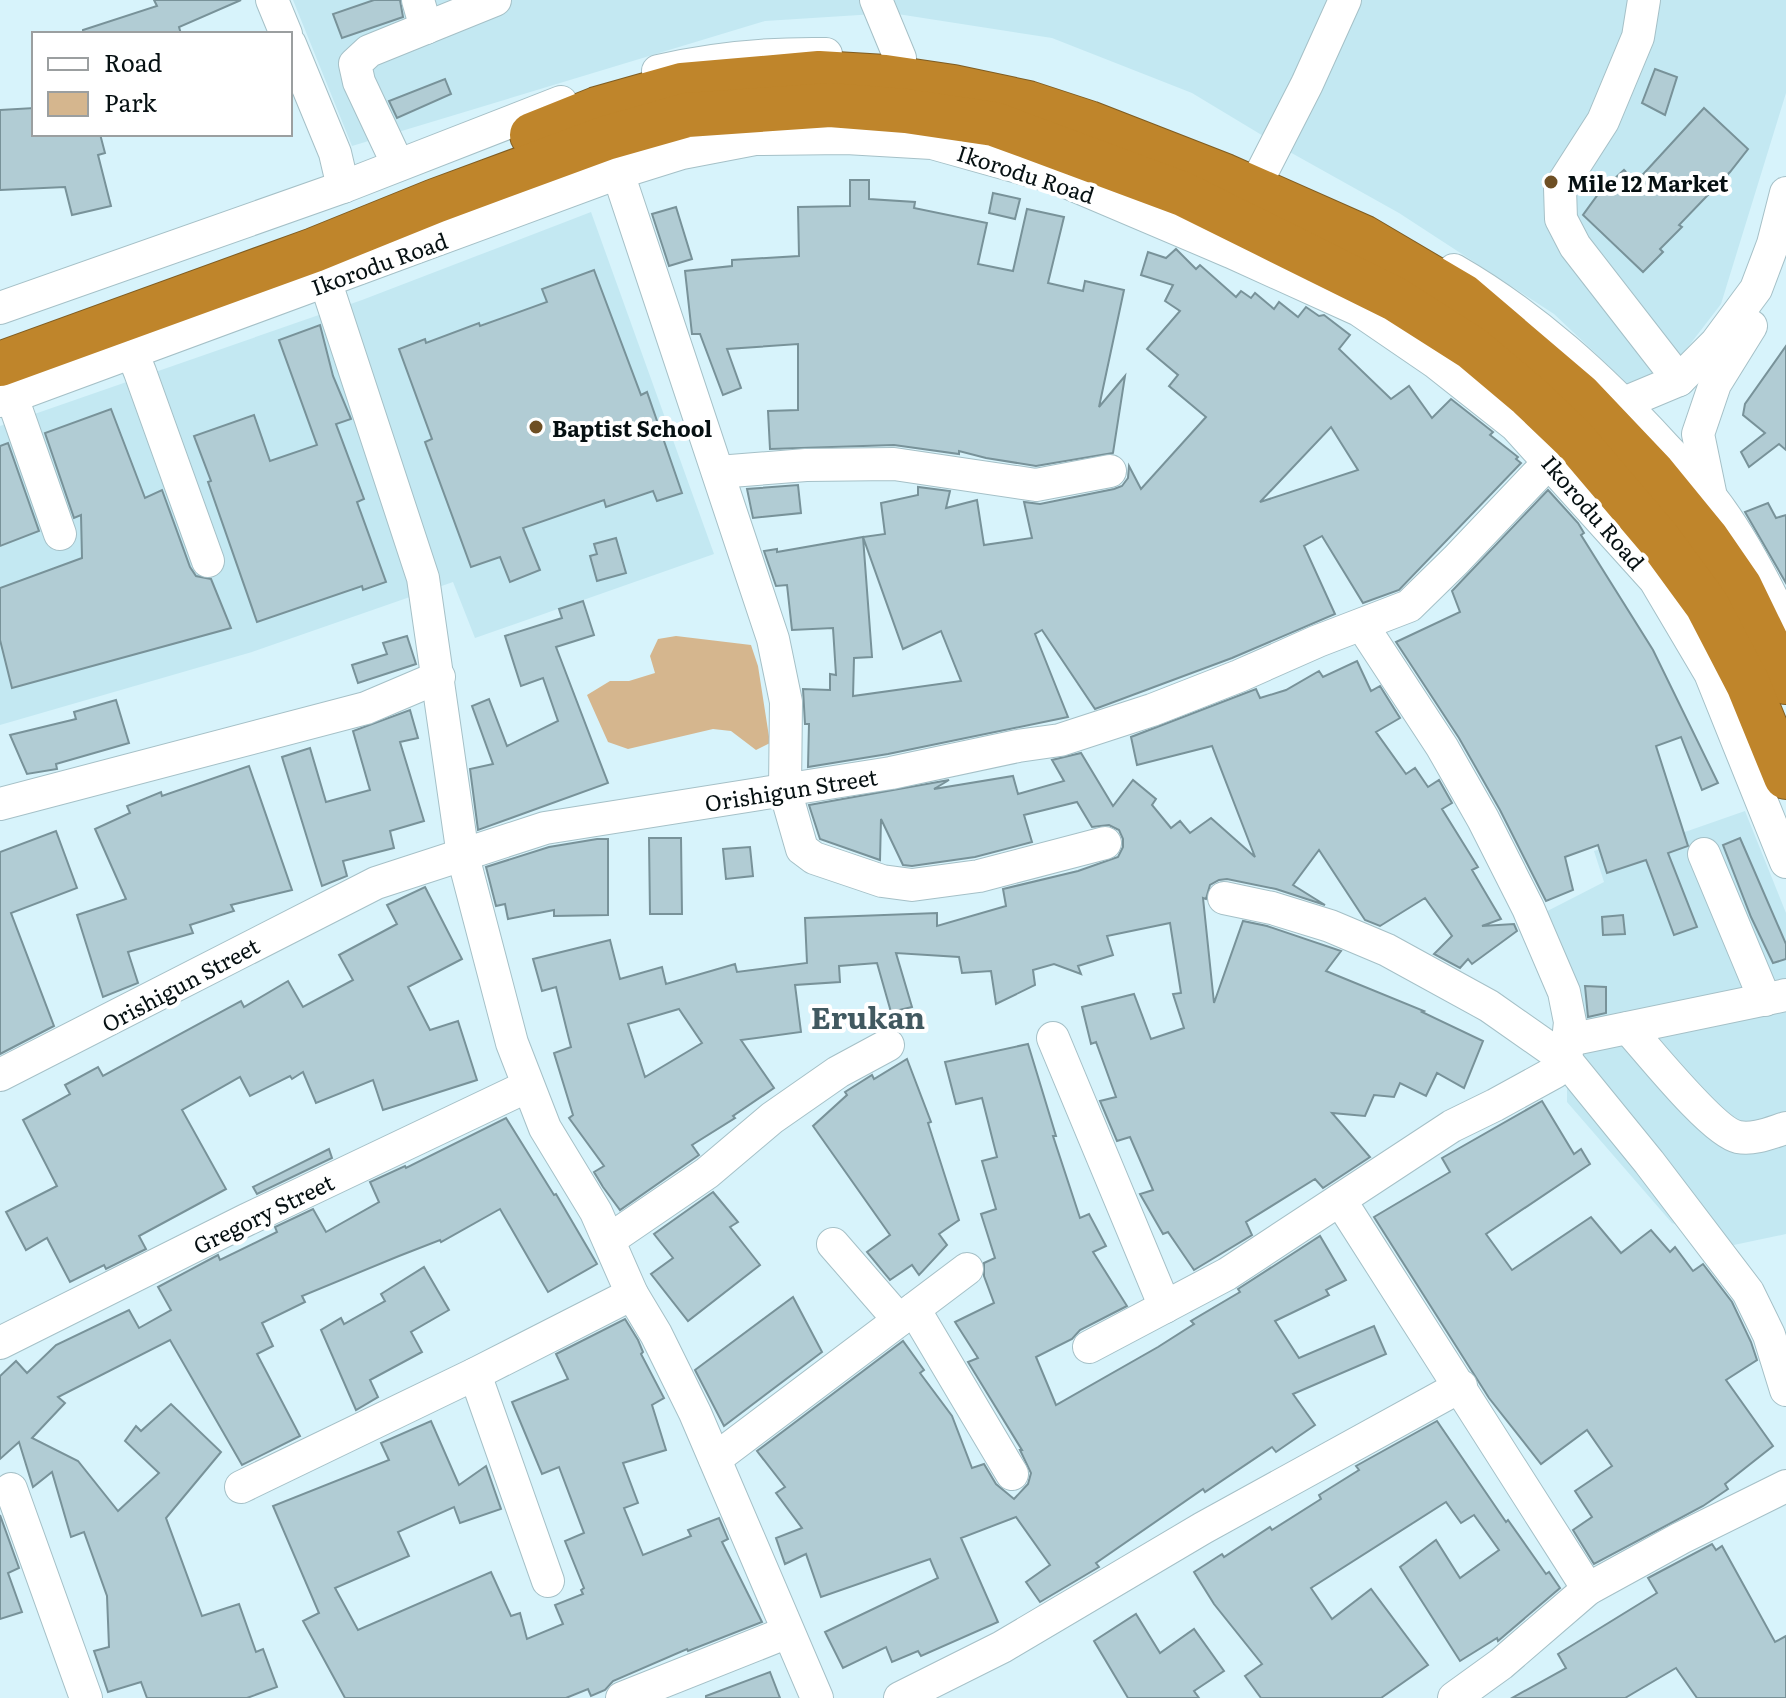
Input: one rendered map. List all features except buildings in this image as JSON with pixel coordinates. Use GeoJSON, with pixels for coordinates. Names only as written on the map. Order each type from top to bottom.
{"type":"FeatureCollection","features":[{"type":"Feature","properties":{"kind":"highway"},"geometry":{"type":"LineString","coordinates":[[0,333],[397,188],[597,109],[682,85],[819,73],[885,77],[953,87],[1028,103],[1089,123],[1225,176],[1363,237],[1463,296],[1579,395],[1653,473],[1707,539],[1740,587],[1786,682]]}},
{"type":"Feature","properties":{"kind":"highway","name":"Ikorodu Road"},"geometry":{"type":"LineString","coordinates":[[3,386],[606,138],[687,115],[830,105],[906,111],[994,124],[1183,194],[1294,247],[1395,299],[1483,358],[1573,438],[1658,538],[1707,605],[1748,684],[1786,777]]}},
{"type":"Feature","properties":{"kind":"street"},"geometry":{"type":"LineString","coordinates":[[272,0],[285,32]]}},
{"type":"Feature","properties":{"kind":"street"},"geometry":{"type":"LineString","coordinates":[[398,165],[366,96],[355,64],[422,14],[495,0]]}},
{"type":"Feature","properties":{"kind":"street"},"geometry":{"type":"LineString","coordinates":[[876,0],[900,58]]}},
{"type":"Feature","properties":{"kind":"street"},"geometry":{"type":"LineString","coordinates":[[1262,172],[1345,0]]}},
{"type":"Feature","properties":{"kind":"street"},"geometry":{"type":"LineString","coordinates":[[1644,0],[1638,37],[1603,121],[1560,188],[1561,219],[1575,246],[1679,380]]}},
{"type":"Feature","properties":{"kind":"street"},"geometry":{"type":"LineString","coordinates":[[292,49],[335,153],[343,187]]}},
{"type":"Feature","properties":{"kind":"street"},"geometry":{"type":"LineString","coordinates":[[0,308],[343,187],[570,98],[651,72],[704,60],[788,54],[870,55],[972,69],[1082,98],[1206,145],[1366,219],[1499,296],[1590,370],[1711,497],[1783,611]]}},
{"type":"Feature","properties":{"kind":"street"},"geometry":{"type":"LineString","coordinates":[[208,561],[126,337],[638,151],[703,135],[770,125],[850,126],[948,136],[1050,164],[1185,216],[1327,280],[1412,327],[1488,385],[1588,485],[1684,601],[1723,676],[1786,831]]}},
{"type":"Feature","properties":{"kind":"street","name":"Ikorodu Road"},"geometry":{"type":"LineString","coordinates":[[126,337],[326,283],[618,173],[682,153],[755,139],[846,138],[932,143],[1057,178],[1359,310],[1435,362],[1516,426],[1655,580],[1710,673],[1786,862]]}},
{"type":"Feature","properties":{"kind":"street"},"geometry":{"type":"LineString","coordinates":[[618,173],[780,667],[786,702],[785,790],[802,849],[814,858],[839,868],[882,881],[912,885],[979,876],[1105,843]]}},
{"type":"Feature","properties":{"kind":"street"},"geometry":{"type":"LineString","coordinates":[[1624,403],[1679,380],[1716,343],[1756,289],[1773,244],[1786,193]]}},
{"type":"Feature","properties":{"kind":"street"},"geometry":{"type":"LineString","coordinates":[[1711,497],[1698,434],[1715,384],[1770,297],[1786,255]]}},
{"type":"Feature","properties":{"kind":"street"},"geometry":{"type":"LineString","coordinates":[[326,283],[423,578],[463,856],[512,1043],[545,1128],[596,1212],[632,1294],[656,1334],[715,1459],[817,1698]]}},
{"type":"Feature","properties":{"kind":"street"},"geometry":{"type":"LineString","coordinates":[[3,386],[60,534]]}},
{"type":"Feature","properties":{"kind":"street","name":"Orishigun Street"},"geometry":{"type":"LineString","coordinates":[[0,1075],[376,883],[545,828],[891,773],[1060,740],[1093,731],[1239,676],[1409,606],[1550,461]]}},
{"type":"Feature","properties":{"kind":"street"},"geometry":{"type":"LineString","coordinates":[[718,472],[806,465],[894,464],[1036,485],[1110,471]]}},
{"type":"Feature","properties":{"kind":"street"},"geometry":{"type":"LineString","coordinates":[[1089,1347],[1227,1274],[1452,1126],[1555,1072],[1567,1050],[1570,1022],[1564,992],[1528,908],[1442,747],[1362,625]]}},
{"type":"Feature","properties":{"kind":"street"},"geometry":{"type":"LineString","coordinates":[[0,804],[366,708],[439,677]]}},
{"type":"Feature","properties":{"kind":"street"},"geometry":{"type":"LineString","coordinates":[[1567,1050],[1628,1028],[1776,998],[1704,854]]}},
{"type":"Feature","properties":{"kind":"street"},"geometry":{"type":"LineString","coordinates":[[1224,898],[1287,912],[1387,950],[1567,1050],[1748,1292],[1769,1335],[1786,1390]]}},
{"type":"Feature","properties":{"kind":"street"},"geometry":{"type":"LineString","coordinates":[[1628,1028],[1716,1126],[1736,1137],[1759,1137],[1786,1128]]}},
{"type":"Feature","properties":{"kind":"street"},"geometry":{"type":"LineString","coordinates":[[1053,1038],[1165,1307]]}},
{"type":"Feature","properties":{"kind":"street"},"geometry":{"type":"LineString","coordinates":[[609,1240],[707,1173],[838,1072],[888,1045]]}},
{"type":"Feature","properties":{"kind":"street","name":"Gregory Street"},"geometry":{"type":"LineString","coordinates":[[0,1343],[246,1220],[528,1086]]}},
{"type":"Feature","properties":{"kind":"street"},"geometry":{"type":"LineString","coordinates":[[1340,1200],[1588,1589]]}},
{"type":"Feature","properties":{"kind":"street"},"geometry":{"type":"LineString","coordinates":[[833,1244],[907,1314],[1012,1474]]}},
{"type":"Feature","properties":{"kind":"street"},"geometry":{"type":"LineString","coordinates":[[715,1459],[967,1269]]}},
{"type":"Feature","properties":{"kind":"street"},"geometry":{"type":"LineString","coordinates":[[241,1487],[632,1294]]}},
{"type":"Feature","properties":{"kind":"street"},"geometry":{"type":"LineString","coordinates":[[475,1374],[548,1581]]}},
{"type":"Feature","properties":{"kind":"street"},"geometry":{"type":"LineString","coordinates":[[900,1698],[1002,1647],[1203,1528],[1461,1386]]}},
{"type":"Feature","properties":{"kind":"street"},"geometry":{"type":"LineString","coordinates":[[1454,1698],[1501,1664],[1588,1589],[1786,1486]]}},
{"type":"Feature","properties":{"kind":"street"},"geometry":{"type":"LineString","coordinates":[[11,1489],[86,1698]]}},
{"type":"Feature","properties":{"kind":"street"},"geometry":{"type":"LineString","coordinates":[[622,1698],[788,1632]]}},
{"type":"Feature","properties":{"kind":"shaded area","name":"Mile 12 Market"},"geometry":{"type":"Polygon","coordinates":[[[293,0],[1786,0],[1786,93],[1721,304],[1671,369],[1630,386],[1554,314],[1399,213],[1192,93],[1052,38],[891,13],[765,21],[352,146],[293,0]]]}},
{"type":"Feature","properties":{"kind":"shaded area"},"geometry":{"type":"Polygon","coordinates":[[[591,212],[714,554],[475,638],[453,582],[252,652],[0,725],[0,426],[362,300],[591,212]]]}},
{"type":"Feature","properties":{"kind":"shaded area"},"geometry":{"type":"Polygon","coordinates":[[[1745,811],[1786,913],[1786,1234],[1729,1246],[1672,1223],[1567,1102],[1567,1035],[1524,923],[1604,882],[1594,851],[1676,825],[1682,833],[1745,811]]]}},
{"type":"Feature","properties":{"kind":"green space"},"geometry":{"type":"Polygon","coordinates":[[[676,636],[751,645],[758,666],[770,743],[756,750],[731,731],[713,729],[628,749],[608,742],[587,695],[610,681],[629,681],[655,673],[650,656],[658,639],[676,636]]]}},
{"type":"Feature","properties":{"kind":"place","name":"Mile 12 Market"},"geometry":{"type":"Point","coordinates":[1551,182]}},
{"type":"Feature","properties":{"kind":"place","name":"Baptist School"},"geometry":{"type":"Point","coordinates":[536,427]}},
{"type":"Feature","properties":{"kind":"district","name":"Erukan"},"geometry":{"type":"Point","coordinates":[868,1016]}}]}
